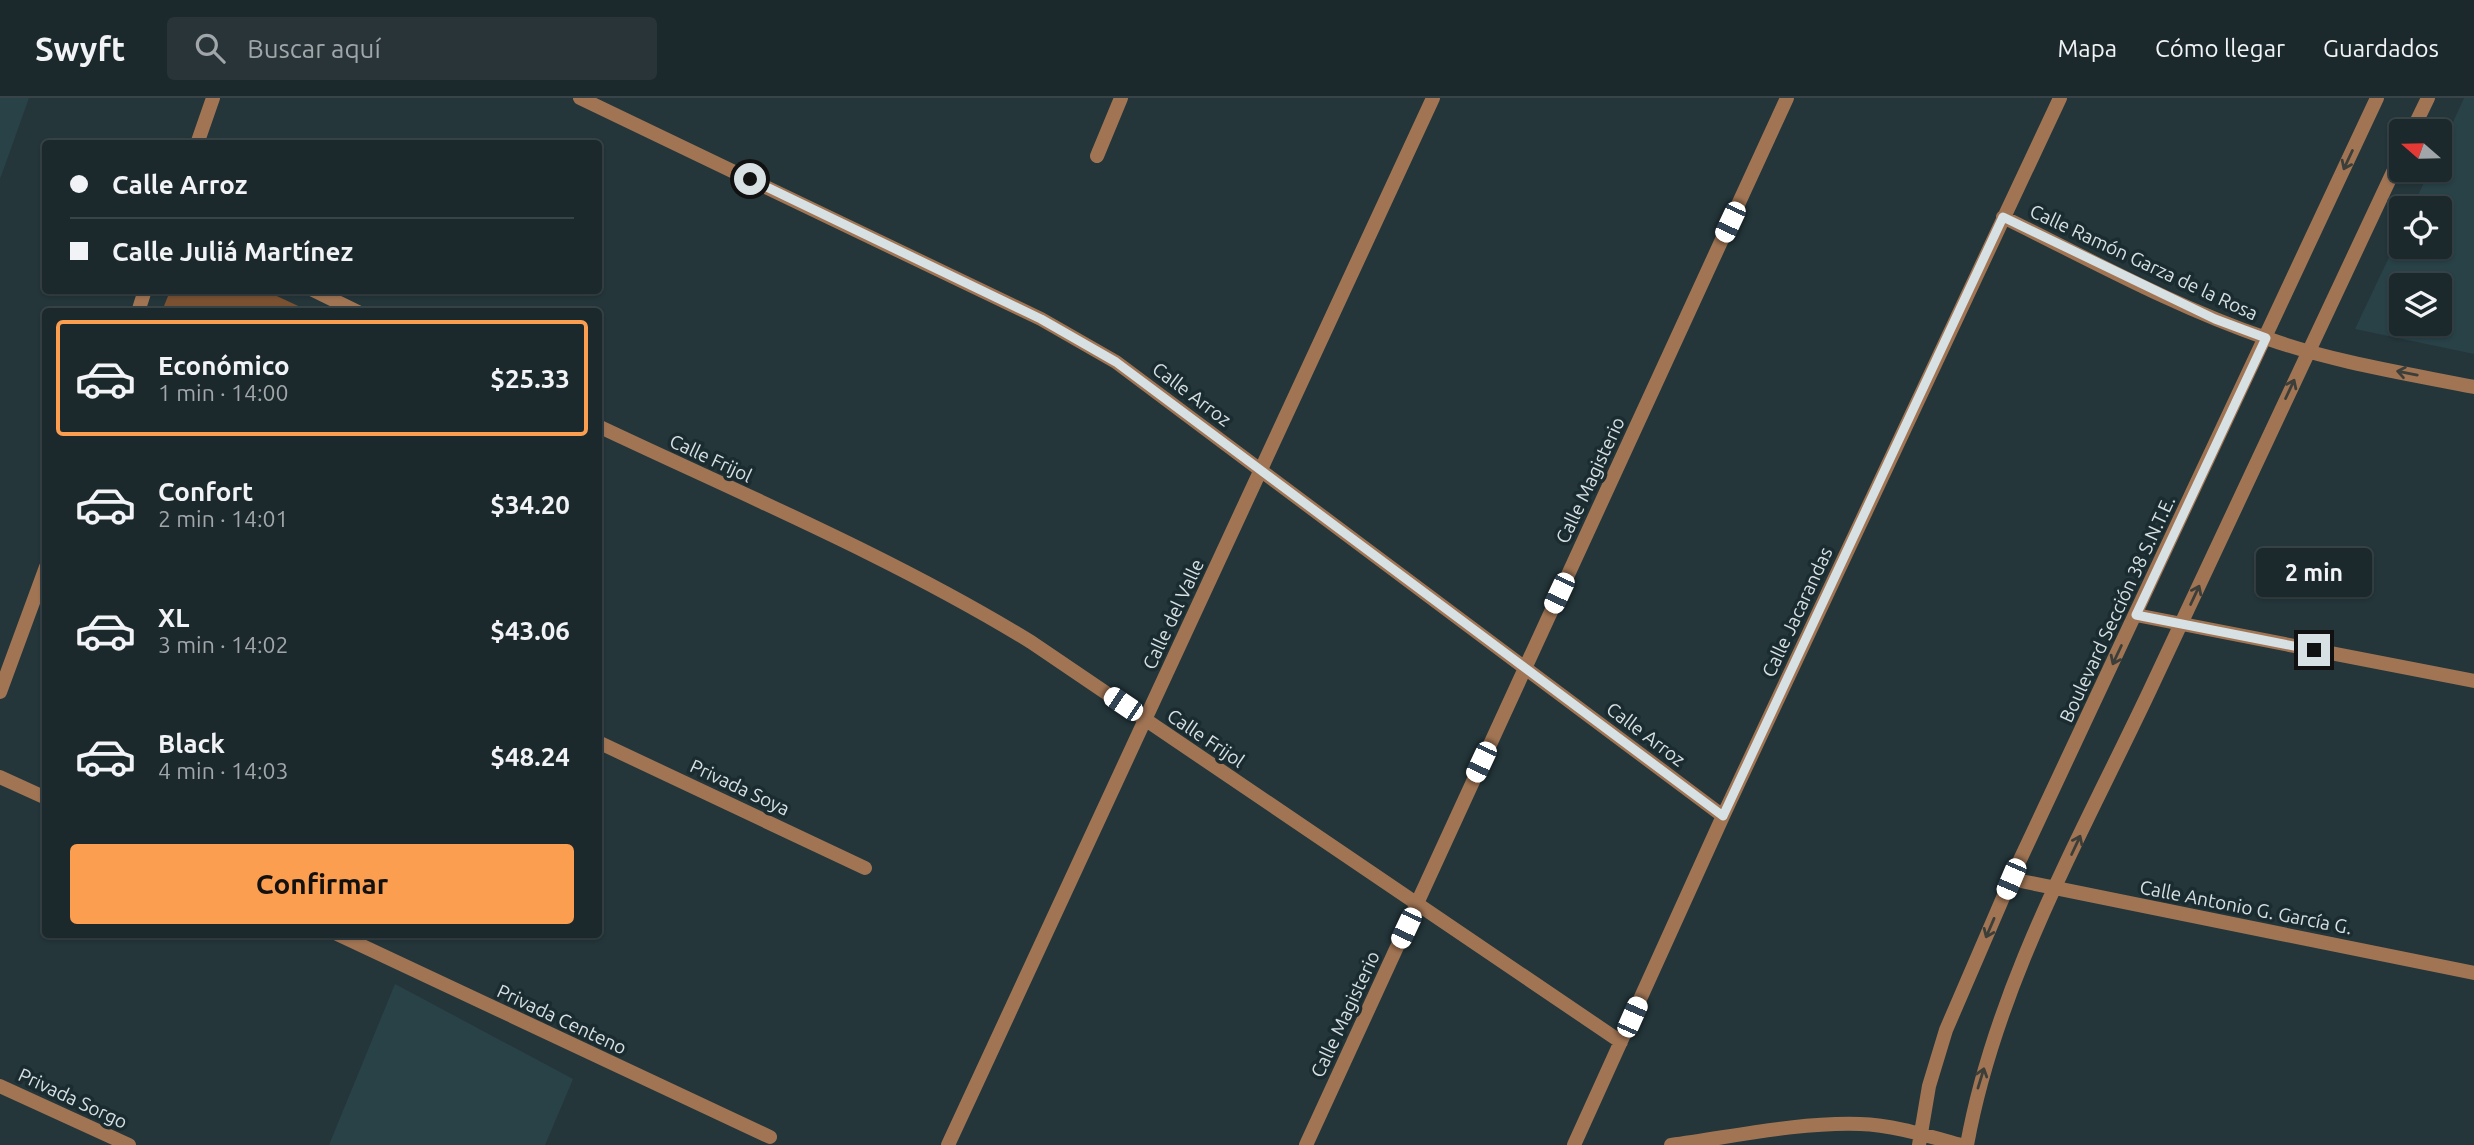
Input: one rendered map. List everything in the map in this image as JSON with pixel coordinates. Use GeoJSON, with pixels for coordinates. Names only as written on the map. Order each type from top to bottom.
{"type":"FeatureCollection","features":[{"type":"Feature","properties":{"kind":"street"},"geometry":{"type":"LineString","coordinates":[[198,140],[213,98]]}},
{"type":"Feature","properties":{"kind":"street","name":"Calle Arroz"},"geometry":{"type":"LineString","coordinates":[[580,98],[1081,340],[1138,378],[1723,816]]}},
{"type":"Feature","properties":{"kind":"street"},"geometry":{"type":"LineString","coordinates":[[1097,156],[1121,98]]}},
{"type":"Feature","properties":{"kind":"street","name":"Calle del Valle"},"geometry":{"type":"LineString","coordinates":[[948,1145],[1433,98]]}},
{"type":"Feature","properties":{"kind":"street","name":"Calle Magisterio"},"geometry":{"type":"LineString","coordinates":[[1306,1145],[1787,98]]}},
{"type":"Feature","properties":{"kind":"street","name":"Calle Jacarandas"},"geometry":{"type":"LineString","coordinates":[[1574,1145],[1723,816],[2060,98]]}},
{"type":"Feature","properties":{"kind":"street","name":"Boulevard Sección 38 S.N.T.E."},"geometry":{"type":"LineString","coordinates":[[1919,1139],[1946,1030],[2011,879],[2377,98]]}},
{"type":"Feature","properties":{"kind":"street"},"geometry":{"type":"LineString","coordinates":[[2418,119],[2428,98]]}},
{"type":"Feature","properties":{"kind":"street"},"geometry":{"type":"LineString","coordinates":[[1967,1145],[1978,1086],[1996,1032],[2056,888],[2389,180]]}},
{"type":"Feature","properties":{"kind":"street","name":"Calle Ramón Garza de la Rosa"},"geometry":{"type":"LineString","coordinates":[[2003,217],[2215,319],[2266,338],[2308,351],[2474,387]]}},
{"type":"Feature","properties":{"kind":"street"},"geometry":{"type":"LineString","coordinates":[[321,294],[350,308]]}},
{"type":"Feature","properties":{"kind":"street","name":"Calle Frijol"},"geometry":{"type":"LineString","coordinates":[[602,428],[943,591],[1031,642],[1621,1042]]}},
{"type":"Feature","properties":{"kind":"street"},"geometry":{"type":"LineString","coordinates":[[0,692],[42,578]]}},
{"type":"Feature","properties":{"kind":"street"},"geometry":{"type":"LineString","coordinates":[[2136,615],[2474,681]]}},
{"type":"Feature","properties":{"kind":"street","name":"Privada Soya"},"geometry":{"type":"LineString","coordinates":[[602,743],[865,868]]}},
{"type":"Feature","properties":{"kind":"street"},"geometry":{"type":"LineString","coordinates":[[0,777],[42,796]]}},
{"type":"Feature","properties":{"kind":"street","name":"Calle Antonio G. García G."},"geometry":{"type":"LineString","coordinates":[[2011,879],[2474,973]]}},
{"type":"Feature","properties":{"kind":"street","name":"Privada Centeno"},"geometry":{"type":"LineString","coordinates":[[346,938],[771,1137]]}},
{"type":"Feature","properties":{"kind":"street","name":"Privada Sorgo"},"geometry":{"type":"LineString","coordinates":[[0,1086],[129,1145]]}},
{"type":"Feature","properties":{"kind":"street"},"geometry":{"type":"LineString","coordinates":[[1671,1145],[1829,1124],[1887,1127],[1919,1139],[1961,1145]]}},
{"type":"Feature","properties":{"kind":"shaded area"},"geometry":{"type":"Polygon","coordinates":[[[0,98],[29,98],[0,179],[0,98]]]}},
{"type":"Feature","properties":{"kind":"shaded area"},"geometry":{"type":"Polygon","coordinates":[[[2464,98],[2474,98],[2474,354],[2355,329],[2389,257],[2452,259],[2452,196],[2418,196],[2424,182],[2452,182],[2452,124],[2464,98]]]}},
{"type":"Feature","properties":{"kind":"shaded area"},"geometry":{"type":"Polygon","coordinates":[[[169,294],[272,294],[303,308],[163,308],[169,294]]]}},
{"type":"Feature","properties":{"kind":"shaded area"},"geometry":{"type":"Polygon","coordinates":[[[395,984],[573,1079],[545,1145],[329,1145],[395,984]]]}},
{"type":"Feature","properties":{"kind":"route"},"geometry":{"type":"LineString","coordinates":[[750,179],[1041,319],[1116,362],[1723,816],[2003,217],[2215,319],[2266,338],[2136,615],[2314,650]]}}]}
